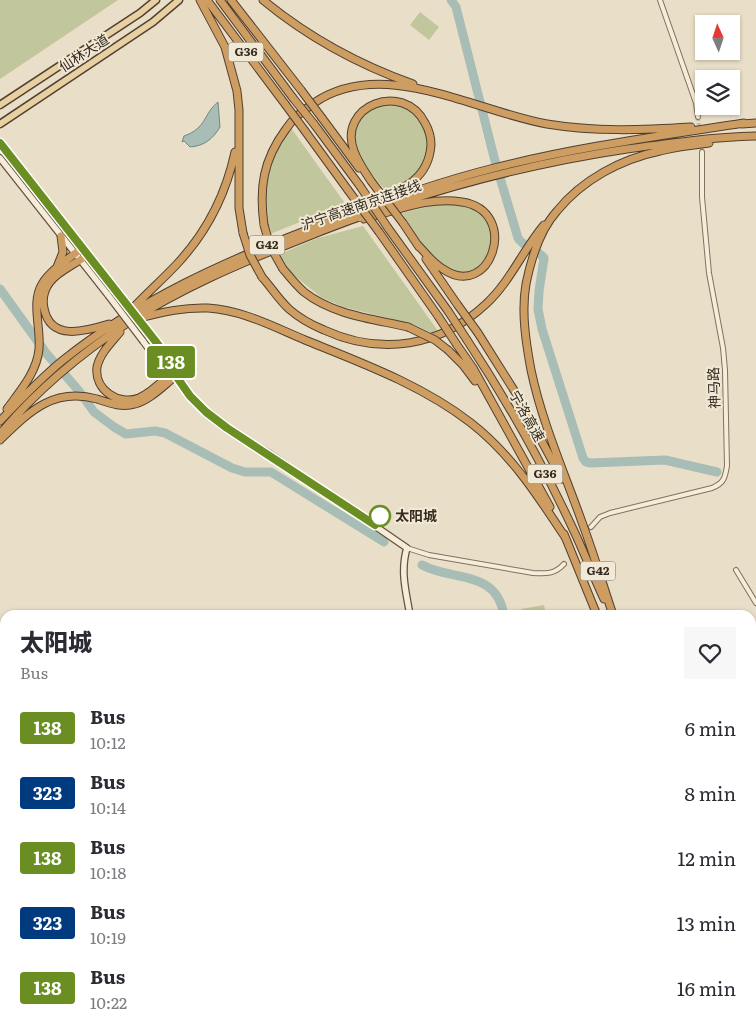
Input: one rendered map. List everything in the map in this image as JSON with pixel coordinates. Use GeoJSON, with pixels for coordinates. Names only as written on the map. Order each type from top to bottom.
{"type":"FeatureCollection","features":[{"type":"Feature","properties":{"kind":"highway","name":"宁洛高速"},"geometry":{"type":"LineString","coordinates":[[203,0],[306,131],[379,232],[438,316],[497,411]]}},
{"type":"Feature","properties":{"kind":"highway"},"geometry":{"type":"LineString","coordinates":[[203,0],[225,46],[234,76],[239,110],[239,208],[243,233],[250,255],[262,277],[288,309],[310,324],[344,339],[394,346],[438,336],[474,314],[497,292],[524,252],[536,241]]}},
{"type":"Feature","properties":{"kind":"highway","name":"宁洛高速"},"geometry":{"type":"LineString","coordinates":[[220,0],[360,186],[448,311],[493,380],[554,490],[610,610]]}},
{"type":"Feature","properties":{"kind":"highway"},"geometry":{"type":"LineString","coordinates":[[232,0],[302,90],[352,160],[371,181],[403,223],[478,333],[534,425],[588,527]]}},
{"type":"Feature","properties":{"kind":"highway"},"geometry":{"type":"LineString","coordinates":[[263,0],[296,26],[324,44],[386,74],[441,95]]}},
{"type":"Feature","properties":{"kind":"highway","name":"G42"},"geometry":{"type":"LineString","coordinates":[[595,610],[565,537],[541,490],[497,411],[463,365],[448,350],[434,340],[408,327],[345,313],[334,308],[305,292],[283,269],[270,246],[264,225],[261,192],[265,169],[279,138],[290,123],[302,112],[331,94],[360,85],[388,84],[441,95],[545,124],[597,129],[659,129],[756,123]]}},
{"type":"Feature","properties":{"kind":"highway"},"geometry":{"type":"LineString","coordinates":[[278,241],[304,227],[392,192],[413,181],[426,166],[431,140],[422,117],[413,108],[402,102],[392,100],[374,103],[366,108],[355,121],[352,141],[354,150],[371,181]]}},
{"type":"Feature","properties":{"kind":"highway","name":"沪宁高速南京连接线"},"geometry":{"type":"LineString","coordinates":[[0,420],[116,322],[129,319],[218,274],[318,232],[394,205],[494,176],[504,169],[634,139],[744,123]]}},
{"type":"Feature","properties":{"kind":"highway","name":"G42"},"geometry":{"type":"LineString","coordinates":[[611,610],[588,527],[546,424],[531,371],[524,308],[526,284],[536,241],[556,212],[582,187],[598,176],[636,158],[659,151],[756,136]]}},
{"type":"Feature","properties":{"kind":"highway","name":"沪宁高速南京连接线"},"geometry":{"type":"LineString","coordinates":[[64,365],[129,319],[188,281],[278,241],[392,198],[492,168],[504,169],[537,165],[635,148],[705,139],[756,136]]}},
{"type":"Feature","properties":{"kind":"highway"},"geometry":{"type":"LineString","coordinates":[[173,374],[140,398],[131,400],[116,398],[103,390],[97,375],[105,350],[177,264],[207,224],[220,198],[233,161],[238,137]]}},
{"type":"Feature","properties":{"kind":"highway"},"geometry":{"type":"LineString","coordinates":[[318,232],[426,202],[454,201],[476,206],[490,220],[495,234],[493,250],[485,266],[473,275],[455,275],[444,270],[418,246]]}},
{"type":"Feature","properties":{"kind":"highway"},"geometry":{"type":"LineString","coordinates":[[55,269],[63,252],[61,236]]}},
{"type":"Feature","properties":{"kind":"highway"},"geometry":{"type":"LineString","coordinates":[[0,420],[28,380],[39,350],[37,294],[42,284],[55,269],[82,248]]}},
{"type":"Feature","properties":{"kind":"highway"},"geometry":{"type":"LineString","coordinates":[[87,255],[50,281],[45,291],[44,311],[49,321],[56,328],[67,332],[78,332],[116,322]]}},
{"type":"Feature","properties":{"kind":"highway"},"geometry":{"type":"LineString","coordinates":[[129,319],[189,308],[209,308],[226,311],[267,324],[400,380],[453,410],[472,424],[507,456],[536,492],[565,537]]}},
{"type":"Feature","properties":{"kind":"highway","name":"沪宁高速南京连接线"},"geometry":{"type":"LineString","coordinates":[[0,434],[55,373]]}},
{"type":"Feature","properties":{"kind":"highway"},"geometry":{"type":"LineString","coordinates":[[0,440],[24,417],[40,405],[58,398],[79,396],[124,406],[133,405],[149,397],[173,374]]}},
{"type":"Feature","properties":{"kind":"main road","name":"仙林大道"},"geometry":{"type":"LineString","coordinates":[[0,105],[140,13],[156,0]]}},
{"type":"Feature","properties":{"kind":"main road","name":"仙林大道"},"geometry":{"type":"LineString","coordinates":[[0,124],[153,22],[178,0]]}},
{"type":"Feature","properties":{"kind":"street"},"geometry":{"type":"LineString","coordinates":[[660,0],[696,103],[698,117]]}},
{"type":"Feature","properties":{"kind":"street"},"geometry":{"type":"LineString","coordinates":[[0,143],[151,336],[173,374]]}},
{"type":"Feature","properties":{"kind":"street","name":"神马路"},"geometry":{"type":"LineString","coordinates":[[588,527],[600,517],[610,513],[712,488],[720,485],[725,479],[727,466],[725,370],[723,348],[709,273],[702,197],[702,152]]}},
{"type":"Feature","properties":{"kind":"street"},"geometry":{"type":"LineString","coordinates":[[0,158],[143,341],[190,396],[206,412],[227,428],[407,548],[436,556],[533,573],[548,574],[558,570],[564,564]]}},
{"type":"Feature","properties":{"kind":"street"},"geometry":{"type":"LineString","coordinates":[[375,525],[381,515]]}},
{"type":"Feature","properties":{"kind":"street"},"geometry":{"type":"LineString","coordinates":[[407,548],[403,572],[409,610]]}},
{"type":"Feature","properties":{"kind":"street"},"geometry":{"type":"LineString","coordinates":[[736,570],[756,603]]}},
{"type":"Feature","properties":{"kind":"green space"},"geometry":{"type":"Polygon","coordinates":[[[0,0],[118,0],[0,79],[0,0]]]}},
{"type":"Feature","properties":{"kind":"green space"},"geometry":{"type":"Polygon","coordinates":[[[420,12],[439,27],[429,40],[410,25],[420,12]]]}},
{"type":"Feature","properties":{"kind":"green space"},"geometry":{"type":"Polygon","coordinates":[[[388,103],[405,107],[422,122],[428,139],[428,147],[424,164],[416,175],[386,191],[362,159],[356,141],[356,131],[359,121],[368,110],[388,103]]]}},
{"type":"Feature","properties":{"kind":"green space"},"geometry":{"type":"Polygon","coordinates":[[[291,128],[344,202],[340,206],[270,234],[266,205],[268,178],[276,153],[291,128]]]}},
{"type":"Feature","properties":{"kind":"green space"},"geometry":{"type":"Polygon","coordinates":[[[444,203],[468,207],[483,217],[490,231],[490,246],[484,260],[474,270],[460,273],[444,267],[426,249],[402,213],[444,203]]]}},
{"type":"Feature","properties":{"kind":"green space"},"geometry":{"type":"Polygon","coordinates":[[[363,226],[438,331],[434,334],[415,325],[344,307],[322,298],[290,272],[280,254],[318,238],[363,226]]]}},
{"type":"Feature","properties":{"kind":"green space"},"geometry":{"type":"Polygon","coordinates":[[[544,605],[545,610],[521,610],[544,605]]]}},
{"type":"Feature","properties":{"kind":"water"},"geometry":{"type":"Polygon","coordinates":[[[218,102],[220,127],[214,135],[208,141],[195,146],[190,147],[184,141],[182,142],[184,136],[201,125],[218,102]]]}},
{"type":"Feature","properties":{"kind":"waterway"},"geometry":{"type":"LineString","coordinates":[[451,0],[456,7],[495,161],[518,238],[544,258],[538,309],[542,329],[583,458],[586,462],[591,463],[665,460],[717,472]]}},
{"type":"Feature","properties":{"kind":"waterway"},"geometry":{"type":"LineString","coordinates":[[0,289],[46,353],[79,391],[94,412],[114,427],[126,434],[155,431],[165,433],[232,468],[245,472],[271,472],[384,542]]}},
{"type":"Feature","properties":{"kind":"waterway"},"geometry":{"type":"LineString","coordinates":[[422,565],[483,583],[492,590],[499,600],[502,610]]}},
{"type":"Feature","properties":{"kind":"tunnel"},"geometry":{"type":"LineString","coordinates":[[698,117],[702,152]]}},
{"type":"Feature","properties":{"kind":"bus line","name":"138"},"geometry":{"type":"LineString","coordinates":[[0,143],[160,347],[176,369],[176,376],[190,396],[206,412],[227,428],[270,454],[375,525],[381,515]]}},
{"type":"Feature","properties":{"kind":"place","name":"太阳城"},"geometry":{"type":"Point","coordinates":[380,516]}}]}
